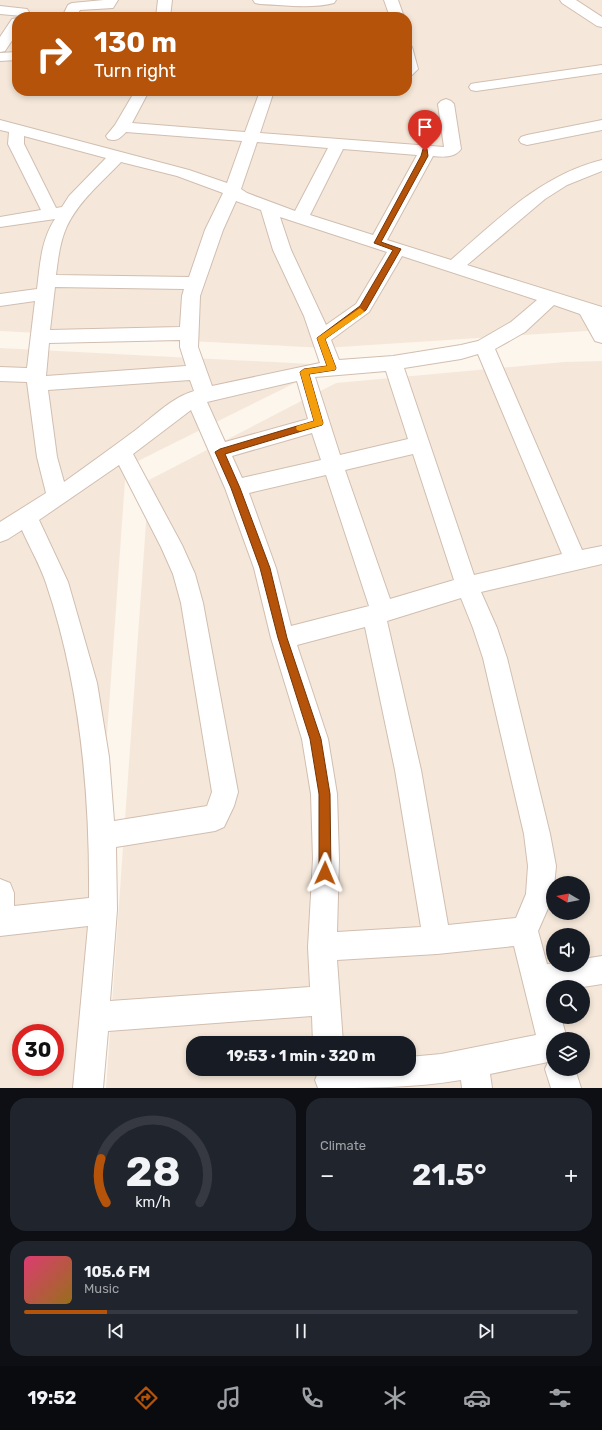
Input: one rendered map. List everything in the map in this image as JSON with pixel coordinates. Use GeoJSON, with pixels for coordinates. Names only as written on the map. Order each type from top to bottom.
{"type":"FeatureCollection","features":[{"type":"Feature","properties":{"kind":"street"},"geometry":{"type":"LineString","coordinates":[[71,12],[77,6],[108,5],[111,0]]}},
{"type":"Feature","properties":{"kind":"street"},"geometry":{"type":"LineString","coordinates":[[164,12],[165,0]]}},
{"type":"Feature","properties":{"kind":"street"},"geometry":{"type":"LineString","coordinates":[[260,0],[303,4],[330,0]]}},
{"type":"Feature","properties":{"kind":"street"},"geometry":{"type":"LineString","coordinates":[[391,0],[395,12]]}},
{"type":"Feature","properties":{"kind":"street"},"geometry":{"type":"LineString","coordinates":[[567,0],[602,23]]}},
{"type":"Feature","properties":{"kind":"street"},"geometry":{"type":"LineString","coordinates":[[0,10],[15,12]]}},
{"type":"Feature","properties":{"kind":"street"},"geometry":{"type":"LineString","coordinates":[[0,48],[12,29]]}},
{"type":"Feature","properties":{"kind":"street"},"geometry":{"type":"LineString","coordinates":[[0,57],[12,56]]}},
{"type":"Feature","properties":{"kind":"street"},"geometry":{"type":"LineString","coordinates":[[476,87],[602,70]]}},
{"type":"Feature","properties":{"kind":"street"},"geometry":{"type":"LineString","coordinates":[[99,151],[122,127],[139,96]]}},
{"type":"Feature","properties":{"kind":"street"},"geometry":{"type":"LineString","coordinates":[[264,96],[232,191],[214,230],[191,296],[189,347],[197,372],[200,396],[265,568],[283,638],[315,739],[324,794],[326,859],[322,947],[328,1036]]}},
{"type":"Feature","properties":{"kind":"street"},"geometry":{"type":"LineString","coordinates":[[122,127],[444,152],[450,151],[453,148],[446,104]]}},
{"type":"Feature","properties":{"kind":"street"},"geometry":{"type":"LineString","coordinates":[[0,125],[183,173],[232,191],[242,197],[269,208],[594,312],[602,336]]}},
{"type":"Feature","properties":{"kind":"street"},"geometry":{"type":"LineString","coordinates":[[527,140],[602,125]]}},
{"type":"Feature","properties":{"kind":"street"},"geometry":{"type":"LineString","coordinates":[[17,130],[15,140],[16,144],[51,214]]}},
{"type":"Feature","properties":{"kind":"street"},"geometry":{"type":"LineString","coordinates":[[300,218],[338,143]]}},
{"type":"Feature","properties":{"kind":"street"},"geometry":{"type":"LineString","coordinates":[[377,243],[425,156],[425,151]]}},
{"type":"Feature","properties":{"kind":"street"},"geometry":{"type":"LineString","coordinates":[[58,496],[47,457],[37,380],[40,337],[50,252],[58,227],[75,200],[118,156]]}},
{"type":"Feature","properties":{"kind":"street"},"geometry":{"type":"LineString","coordinates":[[454,267],[506,221],[540,194],[578,174],[602,165]]}},
{"type":"Feature","properties":{"kind":"street"},"geometry":{"type":"LineString","coordinates":[[269,208],[282,250],[321,338],[332,368]]}},
{"type":"Feature","properties":{"kind":"street"},"geometry":{"type":"LineString","coordinates":[[0,222],[68,211]]}},
{"type":"Feature","properties":{"kind":"street"},"geometry":{"type":"LineString","coordinates":[[321,338],[363,308],[397,249]]}},
{"type":"Feature","properties":{"kind":"street"},"geometry":{"type":"LineString","coordinates":[[0,300],[45,288],[196,282]]}},
{"type":"Feature","properties":{"kind":"street"},"geometry":{"type":"LineString","coordinates":[[0,533],[58,496],[122,452],[173,412],[200,396],[304,372],[393,363],[461,352],[484,346],[518,327],[550,298]]}},
{"type":"Feature","properties":{"kind":"street"},"geometry":{"type":"LineString","coordinates":[[40,337],[189,333]]}},
{"type":"Feature","properties":{"kind":"street"},"geometry":{"type":"LineString","coordinates":[[484,346],[576,561]]}},
{"type":"Feature","properties":{"kind":"street"},"geometry":{"type":"LineString","coordinates":[[393,363],[467,586],[496,658],[537,834],[542,866],[540,895],[524,931],[550,1032]]}},
{"type":"Feature","properties":{"kind":"street"},"geometry":{"type":"LineString","coordinates":[[0,374],[37,380],[197,372]]}},
{"type":"Feature","properties":{"kind":"street"},"geometry":{"type":"LineString","coordinates":[[304,372],[378,613],[408,770],[437,940]]}},
{"type":"Feature","properties":{"kind":"street"},"geometry":{"type":"LineString","coordinates":[[220,452],[319,423]]}},
{"type":"Feature","properties":{"kind":"street"},"geometry":{"type":"LineString","coordinates":[[236,488],[420,444]]}},
{"type":"Feature","properties":{"kind":"street"},"geometry":{"type":"LineString","coordinates":[[101,836],[215,818],[221,806],[224,792],[192,602],[184,574],[171,545],[122,452]]}},
{"type":"Feature","properties":{"kind":"street"},"geometry":{"type":"LineString","coordinates":[[26,516],[57,582],[84,683],[96,757],[101,836],[103,910],[88,1088]]}},
{"type":"Feature","properties":{"kind":"street"},"geometry":{"type":"LineString","coordinates":[[283,638],[378,613],[467,586],[602,555]]}},
{"type":"Feature","properties":{"kind":"street"},"geometry":{"type":"LineString","coordinates":[[0,893],[0,922],[103,910]]}},
{"type":"Feature","properties":{"kind":"street"},"geometry":{"type":"LineString","coordinates":[[322,947],[437,940],[524,931]]}},
{"type":"Feature","properties":{"kind":"street"},"geometry":{"type":"LineString","coordinates":[[536,980],[602,970]]}},
{"type":"Feature","properties":{"kind":"street"},"geometry":{"type":"LineString","coordinates":[[94,1017],[325,1000]]}},
{"type":"Feature","properties":{"kind":"street"},"geometry":{"type":"LineString","coordinates":[[330,1079],[441,1068],[475,1075],[546,1049]]}},
{"type":"Feature","properties":{"kind":"street"},"geometry":{"type":"LineString","coordinates":[[562,1076],[566,1088]]}},
{"type":"Feature","properties":{"kind":"shaded area"},"geometry":{"type":"Polygon","coordinates":[[[0,0],[602,0],[602,330],[324,348],[0,331],[0,0]]]}},
{"type":"Feature","properties":{"kind":"shaded area"},"geometry":{"type":"Polygon","coordinates":[[[0,348],[331,365],[126,467],[82,1088],[0,1088],[0,348]]]}},
{"type":"Feature","properties":{"kind":"shaded area"},"geometry":{"type":"Polygon","coordinates":[[[602,361],[602,1088],[106,1088],[149,480],[336,383],[564,362],[602,361]]]}},
{"type":"Feature","properties":{"kind":"slow traffic"},"geometry":{"type":"LineString","coordinates":[[300,428],[319,423],[304,372],[332,368],[321,338],[360,311]]}},
{"type":"Feature","properties":{"kind":"route"},"geometry":{"type":"LineString","coordinates":[[325,873],[324,794],[315,739],[283,638],[265,568],[236,488],[220,452],[319,423],[304,372],[332,368],[321,338],[363,308],[397,249],[377,243],[425,156],[425,151]]}}]}
